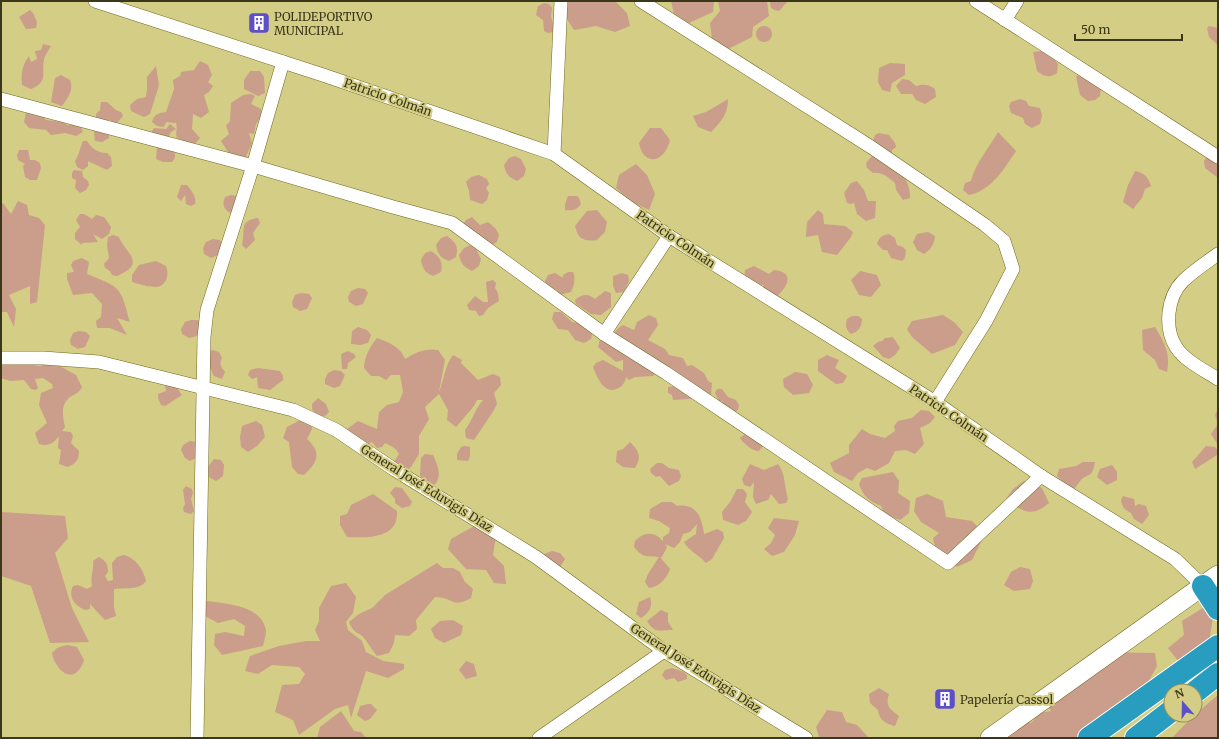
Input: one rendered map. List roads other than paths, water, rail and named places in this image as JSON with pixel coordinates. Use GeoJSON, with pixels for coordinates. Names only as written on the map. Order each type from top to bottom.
{"type":"FeatureCollection","features":[{"type":"Feature","properties":{"kind":"highway"},"geometry":{"type":"LineString","coordinates":[[1210,580],[1218,609]]}},
{"type":"Feature","properties":{"kind":"highway"},"geometry":{"type":"LineString","coordinates":[[1089,738],[1218,646]]}},
{"type":"Feature","properties":{"kind":"highway"},"geometry":{"type":"LineString","coordinates":[[1203,686],[1218,674]]}},
{"type":"Feature","properties":{"kind":"highway"},"geometry":{"type":"LineString","coordinates":[[1136,738],[1163,717]]}},
{"type":"Feature","properties":{"kind":"street","name":"Patricio Colmán"},"geometry":{"type":"LineString","coordinates":[[96,1],[283,62],[554,154],[669,236],[934,402],[1040,476],[1210,580]]}},
{"type":"Feature","properties":{"kind":"street"},"geometry":{"type":"LineString","coordinates":[[554,154],[561,1]]}},
{"type":"Feature","properties":{"kind":"street"},"geometry":{"type":"LineString","coordinates":[[640,1],[871,147],[985,225],[1004,241],[1014,269],[986,321],[934,402]]}},
{"type":"Feature","properties":{"kind":"street"},"geometry":{"type":"LineString","coordinates":[[976,1],[1218,157]]}},
{"type":"Feature","properties":{"kind":"street"},"geometry":{"type":"LineString","coordinates":[[1005,20],[1017,1]]}},
{"type":"Feature","properties":{"kind":"street"},"geometry":{"type":"LineString","coordinates":[[197,738],[204,337],[207,310],[253,166],[283,62]]}},
{"type":"Feature","properties":{"kind":"street"},"geometry":{"type":"LineString","coordinates":[[1,99],[253,166],[452,223],[604,334],[666,373],[948,562],[1040,476]]}},
{"type":"Feature","properties":{"kind":"street"},"geometry":{"type":"LineString","coordinates":[[604,334],[669,236]]}},
{"type":"Feature","properties":{"kind":"street"},"geometry":{"type":"LineString","coordinates":[[1218,254],[1183,281],[1173,296],[1169,311],[1169,328],[1176,347],[1186,357],[1218,379]]}},
{"type":"Feature","properties":{"kind":"street","name":"General José Eduvigis Díaz"},"geometry":{"type":"LineString","coordinates":[[1,358],[43,358],[100,362],[203,389],[293,410],[336,430],[395,470],[536,557],[664,651],[806,738]]}},
{"type":"Feature","properties":{"kind":"street"},"geometry":{"type":"LineString","coordinates":[[990,738],[1210,580]]}},
{"type":"Feature","properties":{"kind":"street"},"geometry":{"type":"LineString","coordinates":[[539,738],[664,651]]}},
{"type":"Feature","properties":{"kind":"place","name":"POLIDEPORTIVO MUNICIPAL"},"geometry":{"type":"Point","coordinates":[259,23]}},
{"type":"Feature","properties":{"kind":"place","name":"Papelería Cassol"},"geometry":{"type":"Point","coordinates":[945,699]}}]}
